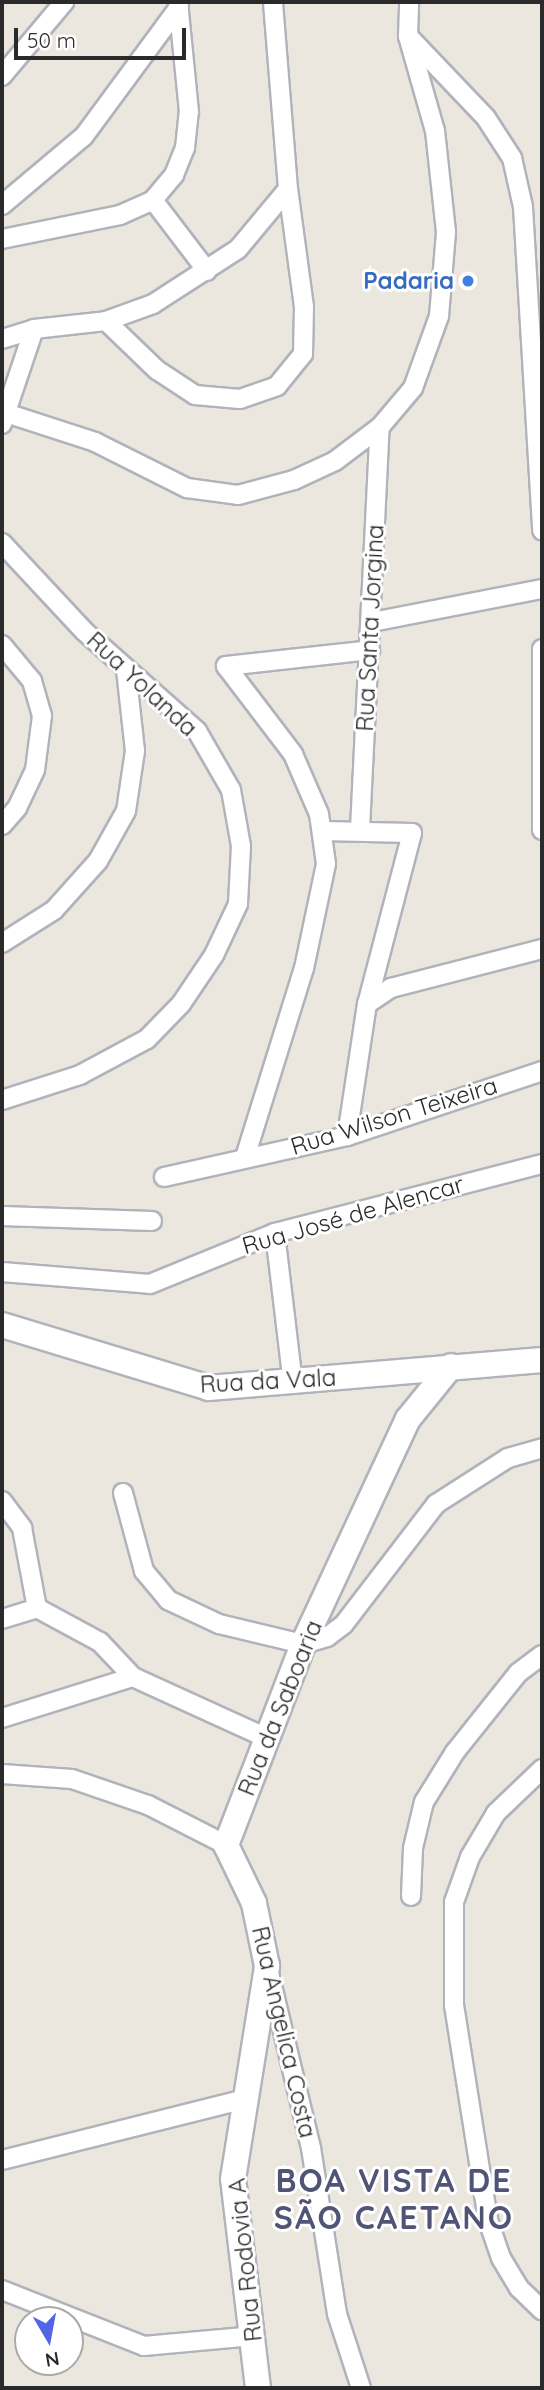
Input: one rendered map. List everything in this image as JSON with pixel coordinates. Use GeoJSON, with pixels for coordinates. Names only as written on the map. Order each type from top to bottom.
{"type":"FeatureCollection","features":[{"type":"Feature","properties":{"kind":"street"},"geometry":{"type":"LineString","coordinates":[[2,76],[64,2]]}},
{"type":"Feature","properties":{"kind":"street"},"geometry":{"type":"LineString","coordinates":[[106,321],[157,370],[195,395],[240,399],[277,386],[303,354],[304,307],[288,190],[273,2]]}},
{"type":"Feature","properties":{"kind":"street"},"geometry":{"type":"LineString","coordinates":[[34,329],[4,419],[95,442],[187,488],[237,495],[294,480],[335,461],[380,427],[413,387],[439,316],[446,232],[435,131],[408,36],[409,2]]}},
{"type":"Feature","properties":{"kind":"street"},"geometry":{"type":"LineString","coordinates":[[2,239],[120,215],[153,200],[174,175],[185,148],[188,90],[178,4]]}},
{"type":"Feature","properties":{"kind":"street"},"geometry":{"type":"LineString","coordinates":[[2,205],[84,136],[178,4]]}},
{"type":"Feature","properties":{"kind":"street"},"geometry":{"type":"LineString","coordinates":[[408,36],[486,118],[512,159],[523,207],[540,411],[542,530]]}},
{"type":"Feature","properties":{"kind":"street"},"geometry":{"type":"LineString","coordinates":[[2,339],[34,329],[106,321],[153,304],[238,249],[288,190]]}},
{"type":"Feature","properties":{"kind":"street"},"geometry":{"type":"LineString","coordinates":[[153,200],[207,271]]}},
{"type":"Feature","properties":{"kind":"street","name":"Rua Santa Jorgina"},"geometry":{"type":"LineString","coordinates":[[360,829],[380,427]]}},
{"type":"Feature","properties":{"kind":"street","name":"Rua Yolanda"},"geometry":{"type":"LineString","coordinates":[[2,543],[126,670],[197,731],[231,790],[241,846],[238,904],[214,955],[188,994],[147,1039],[80,1075],[2,1100]]}},
{"type":"Feature","properties":{"kind":"street"},"geometry":{"type":"LineString","coordinates":[[372,622],[542,589]]}},
{"type":"Feature","properties":{"kind":"street"},"geometry":{"type":"LineString","coordinates":[[2,645],[32,681],[42,716],[35,770],[17,808],[2,825]]}},
{"type":"Feature","properties":{"kind":"street"},"geometry":{"type":"LineString","coordinates":[[542,649],[542,830]]}},
{"type":"Feature","properties":{"kind":"street"},"geometry":{"type":"LineString","coordinates":[[245,1158],[317,921],[326,864],[320,814],[293,754],[226,666],[370,650]]}},
{"type":"Feature","properties":{"kind":"street"},"geometry":{"type":"LineString","coordinates":[[2,943],[54,910],[98,861],[126,811],[135,751],[126,670]]}},
{"type":"Feature","properties":{"kind":"street"},"geometry":{"type":"LineString","coordinates":[[322,831],[360,829],[412,834],[367,1004],[347,1136]]}},
{"type":"Feature","properties":{"kind":"street"},"geometry":{"type":"LineString","coordinates":[[367,1004],[391,988],[542,949]]}},
{"type":"Feature","properties":{"kind":"street","name":"Rua Wilson Teixeira"},"geometry":{"type":"LineString","coordinates":[[164,1177],[347,1136],[542,1071]]}},
{"type":"Feature","properties":{"kind":"street","name":"Rua José de Alencar"},"geometry":{"type":"LineString","coordinates":[[2,1272],[150,1284],[275,1233],[542,1164]]}},
{"type":"Feature","properties":{"kind":"street"},"geometry":{"type":"LineString","coordinates":[[2,1216],[152,1220]]}},
{"type":"Feature","properties":{"kind":"street"},"geometry":{"type":"LineString","coordinates":[[275,1233],[293,1384]]}},
{"type":"Feature","properties":{"kind":"street","name":"Rua da Vala"},"geometry":{"type":"LineString","coordinates":[[2,1325],[190,1386],[293,1384],[451,1366],[542,1360]]}},
{"type":"Feature","properties":{"kind":"street","name":"Rua da Saboaria"},"geometry":{"type":"LineString","coordinates":[[226,1845],[303,1644],[408,1419],[451,1366]]}},
{"type":"Feature","properties":{"kind":"street"},"geometry":{"type":"LineString","coordinates":[[123,1493],[144,1570],[168,1601],[219,1625],[303,1644],[327,1637],[344,1624],[436,1504],[508,1458],[542,1448]]}},
{"type":"Feature","properties":{"kind":"street"},"geometry":{"type":"LineString","coordinates":[[2,1501],[22,1528],[37,1608]]}},
{"type":"Feature","properties":{"kind":"street"},"geometry":{"type":"LineString","coordinates":[[2,1619],[37,1608],[100,1642],[133,1677],[267,1738]]}},
{"type":"Feature","properties":{"kind":"street"},"geometry":{"type":"LineString","coordinates":[[411,1896],[413,1849],[424,1802],[455,1752],[519,1672],[542,1655]]}},
{"type":"Feature","properties":{"kind":"street"},"geometry":{"type":"LineString","coordinates":[[2,1718],[133,1677]]}},
{"type":"Feature","properties":{"kind":"street"},"geometry":{"type":"LineString","coordinates":[[542,1769],[496,1813],[470,1857],[454,1902],[454,2006],[488,2220],[501,2258],[519,2288],[542,2309]]}},
{"type":"Feature","properties":{"kind":"street"},"geometry":{"type":"LineString","coordinates":[[2,1774],[72,1779],[148,1805],[226,1845]]}},
{"type":"Feature","properties":{"kind":"street","name":"Rua Angelica Costa"},"geometry":{"type":"LineString","coordinates":[[226,1845],[254,1903],[308,2135],[337,2314],[361,2388]]}},
{"type":"Feature","properties":{"kind":"street","name":"Rua Rodovia A"},"geometry":{"type":"LineString","coordinates":[[258,2388],[233,2179],[267,1966]]}},
{"type":"Feature","properties":{"kind":"street"},"geometry":{"type":"LineString","coordinates":[[2,2160],[244,2099]]}},
{"type":"Feature","properties":{"kind":"street"},"geometry":{"type":"LineString","coordinates":[[2,2290],[144,2346],[253,2336]]}},
{"type":"Feature","properties":{"kind":"place","name":"Padaria"},"geometry":{"type":"Point","coordinates":[468,281]}},
{"type":"Feature","properties":{"kind":"district","name":"BOA VISTA DE SÃO CAETANO"},"geometry":{"type":"Point","coordinates":[394,2200]}}]}
